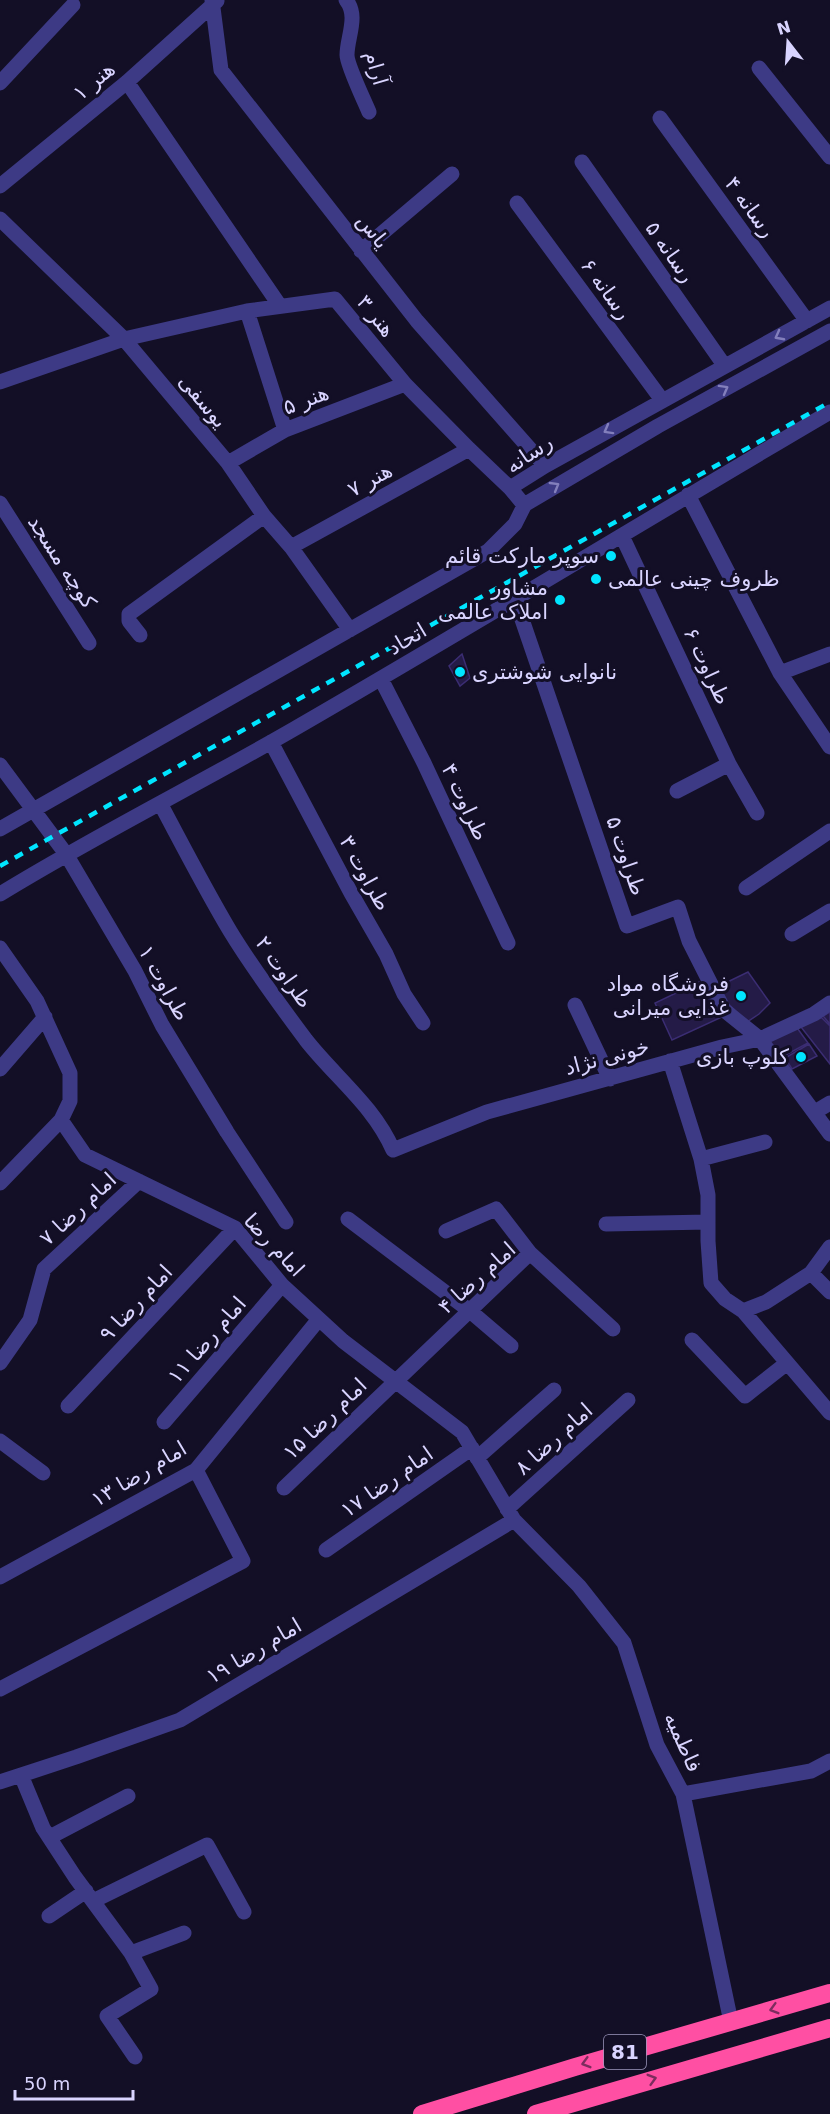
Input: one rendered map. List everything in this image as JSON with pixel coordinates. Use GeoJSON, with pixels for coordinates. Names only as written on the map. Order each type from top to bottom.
{"type":"FeatureCollection","features":[{"type":"Feature","properties":{"kind":"highway","name":"81"},"geometry":{"type":"LineString","coordinates":[[422,2114],[830,1993]]}},
{"type":"Feature","properties":{"kind":"highway","name":"81"},"geometry":{"type":"LineString","coordinates":[[536,2114],[830,2028]]}},
{"type":"Feature","properties":{"kind":"street","name":"آرام"},"geometry":{"type":"LineString","coordinates":[[346,0],[350,5],[352,32],[346,56],[369,112]]}},
{"type":"Feature","properties":{"kind":"street","name":"هنر ۱"},"geometry":{"type":"LineString","coordinates":[[0,186],[127,82],[214,1]]}},
{"type":"Feature","properties":{"kind":"street","name":"یاس"},"geometry":{"type":"LineString","coordinates":[[214,1],[221,70],[417,321],[545,466]]}},
{"type":"Feature","properties":{"kind":"street"},"geometry":{"type":"LineString","coordinates":[[0,84],[73,4]]}},
{"type":"Feature","properties":{"kind":"street"},"geometry":{"type":"LineString","coordinates":[[759,68],[830,157]]}},
{"type":"Feature","properties":{"kind":"street"},"geometry":{"type":"LineString","coordinates":[[127,82],[280,306]]}},
{"type":"Feature","properties":{"kind":"street","name":"رسانه ۴"},"geometry":{"type":"LineString","coordinates":[[660,118],[807,321]]}},
{"type":"Feature","properties":{"kind":"street","name":"رسانه ۵"},"geometry":{"type":"LineString","coordinates":[[582,162],[724,365]]}},
{"type":"Feature","properties":{"kind":"street"},"geometry":{"type":"LineString","coordinates":[[361,251],[452,174]]}},
{"type":"Feature","properties":{"kind":"street","name":"رسانه ۶"},"geometry":{"type":"LineString","coordinates":[[517,203],[662,400]]}},
{"type":"Feature","properties":{"kind":"street","name":"یوسفی"},"geometry":{"type":"LineString","coordinates":[[0,219],[124,339],[228,463],[264,516],[291,547],[350,630]]}},
{"type":"Feature","properties":{"kind":"street","name":"هنر ۳"},"geometry":{"type":"LineString","coordinates":[[0,382],[124,339],[247,311],[335,299],[405,384],[510,488]]}},
{"type":"Feature","properties":{"kind":"street","name":"رسانه"},"geometry":{"type":"LineString","coordinates":[[830,308],[724,365],[510,488],[524,505],[658,426],[830,331]]}},
{"type":"Feature","properties":{"kind":"street"},"geometry":{"type":"LineString","coordinates":[[247,311],[285,430]]}},
{"type":"Feature","properties":{"kind":"street","name":"هنر ۵"},"geometry":{"type":"LineString","coordinates":[[228,463],[285,430],[405,384]]}},
{"type":"Feature","properties":{"kind":"street","name":"اتحاد"},"geometry":{"type":"LineString","coordinates":[[0,894],[66,854],[381,679],[830,412]]}},
{"type":"Feature","properties":{"kind":"street","name":"هنر ۷"},"geometry":{"type":"LineString","coordinates":[[291,547],[469,449]]}},
{"type":"Feature","properties":{"kind":"street"},"geometry":{"type":"LineString","coordinates":[[688,495],[780,673],[830,747]]}},
{"type":"Feature","properties":{"kind":"street","name":"کوچه مسجد"},"geometry":{"type":"LineString","coordinates":[[0,503],[89,643]]}},
{"type":"Feature","properties":{"kind":"street"},"geometry":{"type":"LineString","coordinates":[[0,829],[488,551],[515,524],[525,504]]}},
{"type":"Feature","properties":{"kind":"street"},"geometry":{"type":"LineString","coordinates":[[140,635],[129,621],[129,614],[264,516]]}},
{"type":"Feature","properties":{"kind":"street","name":"طراوت ۶"},"geometry":{"type":"LineString","coordinates":[[622,536],[729,764],[757,813]]}},
{"type":"Feature","properties":{"kind":"street","name":"طراوت ۵"},"geometry":{"type":"LineString","coordinates":[[516,599],[627,926],[678,907],[689,940],[724,1010],[760,1039]]}},
{"type":"Feature","properties":{"kind":"street"},"geometry":{"type":"LineString","coordinates":[[780,673],[830,654]]}},
{"type":"Feature","properties":{"kind":"street","name":"طراوت ۴"},"geometry":{"type":"LineString","coordinates":[[381,679],[424,764],[508,943]]}},
{"type":"Feature","properties":{"kind":"street","name":"طراوت ۳"},"geometry":{"type":"LineString","coordinates":[[271,742],[386,954],[404,994],[423,1023]]}},
{"type":"Feature","properties":{"kind":"street"},"geometry":{"type":"LineString","coordinates":[[677,791],[729,764]]}},
{"type":"Feature","properties":{"kind":"street","name":"طراوت ۱"},"geometry":{"type":"LineString","coordinates":[[0,765],[66,854],[135,971],[162,1025],[227,1132],[286,1222]]}},
{"type":"Feature","properties":{"kind":"street","name":"طراوت ۲"},"geometry":{"type":"LineString","coordinates":[[160,803],[231,932],[266,985],[308,1042],[353,1091],[385,1131],[393,1150]]}},
{"type":"Feature","properties":{"kind":"street"},"geometry":{"type":"LineString","coordinates":[[746,888],[830,831]]}},
{"type":"Feature","properties":{"kind":"street"},"geometry":{"type":"LineString","coordinates":[[792,934],[830,910]]}},
{"type":"Feature","properties":{"kind":"street"},"geometry":{"type":"LineString","coordinates":[[0,948],[38,1001],[70,1074],[70,1101],[61,1120],[0,1183]]}},
{"type":"Feature","properties":{"kind":"street","name":"خونی نژاد"},"geometry":{"type":"LineString","coordinates":[[393,1150],[487,1112],[670,1061],[760,1039],[813,1014],[830,1003]]}},
{"type":"Feature","properties":{"kind":"street"},"geometry":{"type":"LineString","coordinates":[[575,1005],[610,1079]]}},
{"type":"Feature","properties":{"kind":"street"},"geometry":{"type":"LineString","coordinates":[[0,1069],[45,1017]]}},
{"type":"Feature","properties":{"kind":"street"},"geometry":{"type":"LineString","coordinates":[[760,1039],[830,1134]]}},
{"type":"Feature","properties":{"kind":"street"},"geometry":{"type":"LineString","coordinates":[[670,1061],[701,1159],[708,1195],[711,1283],[725,1299],[743,1311],[830,1413]]}},
{"type":"Feature","properties":{"kind":"street"},"geometry":{"type":"LineString","coordinates":[[816,1112],[830,1102]]}},
{"type":"Feature","properties":{"kind":"street","name":"امام رضا"},"geometry":{"type":"LineString","coordinates":[[61,1120],[85,1155],[235,1228],[282,1285],[343,1341],[462,1432],[510,1514]]}},
{"type":"Feature","properties":{"kind":"street"},"geometry":{"type":"LineString","coordinates":[[701,1159],[765,1142]]}},
{"type":"Feature","properties":{"kind":"street","name":"امام رضا ۷"},"geometry":{"type":"LineString","coordinates":[[0,1363],[30,1320],[45,1269],[139,1181]]}},
{"type":"Feature","properties":{"kind":"street"},"geometry":{"type":"LineString","coordinates":[[446,1231],[496,1209],[530,1253]]}},
{"type":"Feature","properties":{"kind":"street"},"geometry":{"type":"LineString","coordinates":[[348,1219],[470,1311],[511,1346]]}},
{"type":"Feature","properties":{"kind":"street"},"geometry":{"type":"LineString","coordinates":[[606,1224],[708,1222]]}},
{"type":"Feature","properties":{"kind":"street","name":"امام رضا ۹"},"geometry":{"type":"LineString","coordinates":[[68,1406],[235,1228]]}},
{"type":"Feature","properties":{"kind":"street"},"geometry":{"type":"LineString","coordinates":[[743,1311],[766,1302],[812,1273],[830,1247]]}},
{"type":"Feature","properties":{"kind":"street","name":"امام رضا ۴"},"geometry":{"type":"LineString","coordinates":[[396,1381],[530,1253],[613,1329]]}},
{"type":"Feature","properties":{"kind":"street"},"geometry":{"type":"LineString","coordinates":[[812,1273],[830,1292]]}},
{"type":"Feature","properties":{"kind":"street","name":"امام رضا ۱۱"},"geometry":{"type":"LineString","coordinates":[[164,1422],[282,1285]]}},
{"type":"Feature","properties":{"kind":"street","name":"امام رضا ۱۳"},"geometry":{"type":"LineString","coordinates":[[0,1577],[196,1470],[320,1319]]}},
{"type":"Feature","properties":{"kind":"street"},"geometry":{"type":"LineString","coordinates":[[692,1340],[746,1396],[787,1363]]}},
{"type":"Feature","properties":{"kind":"street","name":"امام رضا ۱۵"},"geometry":{"type":"LineString","coordinates":[[284,1488],[396,1381]]}},
{"type":"Feature","properties":{"kind":"street","name":"امام رضا ۱۷"},"geometry":{"type":"LineString","coordinates":[[326,1550],[474,1453],[554,1390]]}},
{"type":"Feature","properties":{"kind":"street","name":"امام رضا ۸"},"geometry":{"type":"LineString","coordinates":[[510,1514],[628,1401]]}},
{"type":"Feature","properties":{"kind":"street"},"geometry":{"type":"LineString","coordinates":[[0,1441],[43,1473]]}},
{"type":"Feature","properties":{"kind":"street"},"geometry":{"type":"LineString","coordinates":[[0,1689],[243,1561],[196,1470]]}},
{"type":"Feature","properties":{"kind":"street","name":"امام رضا ۱۹"},"geometry":{"type":"LineString","coordinates":[[0,1782],[180,1720],[510,1514]]}},
{"type":"Feature","properties":{"kind":"street","name":"فاطمیه"},"geometry":{"type":"LineString","coordinates":[[510,1514],[579,1586],[624,1643],[657,1745],[683,1794],[731,2022]]}},
{"type":"Feature","properties":{"kind":"street"},"geometry":{"type":"LineString","coordinates":[[683,1794],[811,1771],[830,1761]]}},
{"type":"Feature","properties":{"kind":"street"},"geometry":{"type":"LineString","coordinates":[[21,1775],[43,1828],[131,1953],[150,1989],[107,2016],[135,2057]]}},
{"type":"Feature","properties":{"kind":"street"},"geometry":{"type":"LineString","coordinates":[[50,1837],[128,1796]]}},
{"type":"Feature","properties":{"kind":"street"},"geometry":{"type":"LineString","coordinates":[[49,1916],[89,1896],[207,1845],[244,1912]]}},
{"type":"Feature","properties":{"kind":"street"},"geometry":{"type":"LineString","coordinates":[[131,1953],[184,1933]]}},
{"type":"Feature","properties":{"kind":"building","name":"نانوایی شوشتری"},"geometry":{"type":"Polygon","coordinates":[[[462,654],[470,678],[460,686],[449,666],[462,654]]]}},
{"type":"Feature","properties":{"kind":"building","name":"فروشگاه مواد غذایی میرانی"},"geometry":{"type":"Polygon","coordinates":[[[748,972],[770,1003],[747,1022],[713,989],[748,972]]]}},
{"type":"Feature","properties":{"kind":"building"},"geometry":{"type":"Polygon","coordinates":[[[699,982],[722,1017],[672,1040],[655,1003],[699,982]]]}},
{"type":"Feature","properties":{"kind":"building"},"geometry":{"type":"Polygon","coordinates":[[[830,1012],[830,1024],[823,1016],[830,1012]]]}},
{"type":"Feature","properties":{"kind":"building"},"geometry":{"type":"Polygon","coordinates":[[[817,1017],[822,1018],[830,1026],[830,1064],[801,1027],[817,1017]]]}},
{"type":"Feature","properties":{"kind":"building"},"geometry":{"type":"Polygon","coordinates":[[[795,1025],[808,1043],[782,1057],[765,1040],[795,1025]]]}},
{"type":"Feature","properties":{"kind":"building","name":"کلوپ بازی"},"geometry":{"type":"Polygon","coordinates":[[[809,1044],[817,1056],[792,1069],[785,1058],[809,1044]]]}},
{"type":"Feature","properties":{"kind":"railway"},"geometry":{"type":"LineString","coordinates":[[0,866],[830,402]]}},
{"type":"Feature","properties":{"kind":"place","name":"سوپر مارکت قائم"},"geometry":{"type":"Point","coordinates":[611,556]}},
{"type":"Feature","properties":{"kind":"place","name":"ظروف چینی عالمی"},"geometry":{"type":"Point","coordinates":[596,579]}},
{"type":"Feature","properties":{"kind":"place","name":"مشاور املاک عالمی"},"geometry":{"type":"Point","coordinates":[560,600]}},
{"type":"Feature","properties":{"kind":"place","name":"نانوایی شوشتری"},"geometry":{"type":"Point","coordinates":[460,672]}},
{"type":"Feature","properties":{"kind":"place","name":"فروشگاه مواد غذایی میرانی"},"geometry":{"type":"Point","coordinates":[741,996]}},
{"type":"Feature","properties":{"kind":"place","name":"کلوپ بازی"},"geometry":{"type":"Point","coordinates":[801,1057]}}]}
